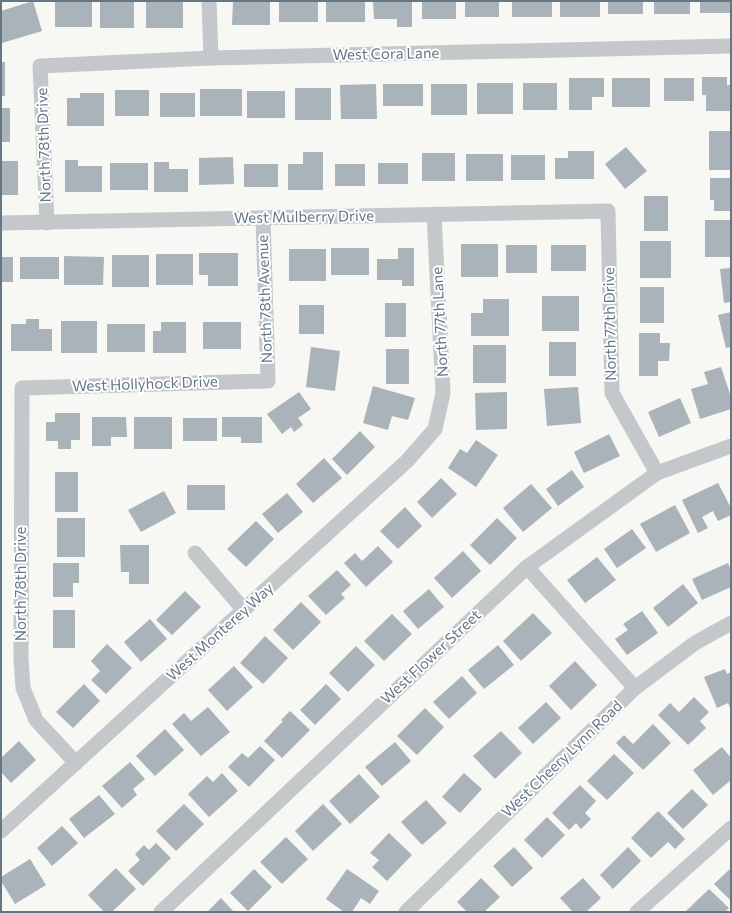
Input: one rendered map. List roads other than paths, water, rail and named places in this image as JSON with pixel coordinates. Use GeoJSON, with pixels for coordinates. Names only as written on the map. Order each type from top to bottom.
{"type":"FeatureCollection","features":[{"type":"Feature","properties":{"kind":"street"},"geometry":{"type":"LineString","coordinates":[[209,1],[211,58]]}},
{"type":"Feature","properties":{"kind":"street","name":"West Cora Lane"},"geometry":{"type":"LineString","coordinates":[[40,66],[211,58],[731,46]]}},
{"type":"Feature","properties":{"kind":"street","name":"North 78th Drive"},"geometry":{"type":"LineString","coordinates":[[40,66],[47,222]]}},
{"type":"Feature","properties":{"kind":"street","name":"West Mulberry Drive"},"geometry":{"type":"LineString","coordinates":[[1,224],[608,211]]}},
{"type":"Feature","properties":{"kind":"street","name":"North 77th Drive"},"geometry":{"type":"LineString","coordinates":[[608,211],[612,393],[657,473]]}},
{"type":"Feature","properties":{"kind":"street","name":"North 77th Lane"},"geometry":{"type":"LineString","coordinates":[[434,214],[443,393],[435,429]]}},
{"type":"Feature","properties":{"kind":"street","name":"North 78th Avenue"},"geometry":{"type":"LineString","coordinates":[[263,218],[268,381]]}},
{"type":"Feature","properties":{"kind":"street","name":"West Hollyhock Drive"},"geometry":{"type":"LineString","coordinates":[[22,388],[268,381]]}},
{"type":"Feature","properties":{"kind":"street","name":"North 78th Drive"},"geometry":{"type":"LineString","coordinates":[[22,388],[21,658],[23,688],[36,720],[76,763]]}},
{"type":"Feature","properties":{"kind":"street","name":"West Monterey Way"},"geometry":{"type":"LineString","coordinates":[[1,831],[407,461],[435,429]]}},
{"type":"Feature","properties":{"kind":"street","name":"West Flower Street"},"geometry":{"type":"LineString","coordinates":[[161,912],[527,567],[657,473],[731,446]]}},
{"type":"Feature","properties":{"kind":"street"},"geometry":{"type":"LineString","coordinates":[[195,553],[244,610]]}},
{"type":"Feature","properties":{"kind":"street"},"geometry":{"type":"LineString","coordinates":[[527,567],[635,688]]}},
{"type":"Feature","properties":{"kind":"street","name":"West Cheery Lynn Road"},"geometry":{"type":"LineString","coordinates":[[406,912],[635,688],[695,643],[731,623]]}},
{"type":"Feature","properties":{"kind":"street"},"geometry":{"type":"LineString","coordinates":[[638,912],[731,828]]}}]}
